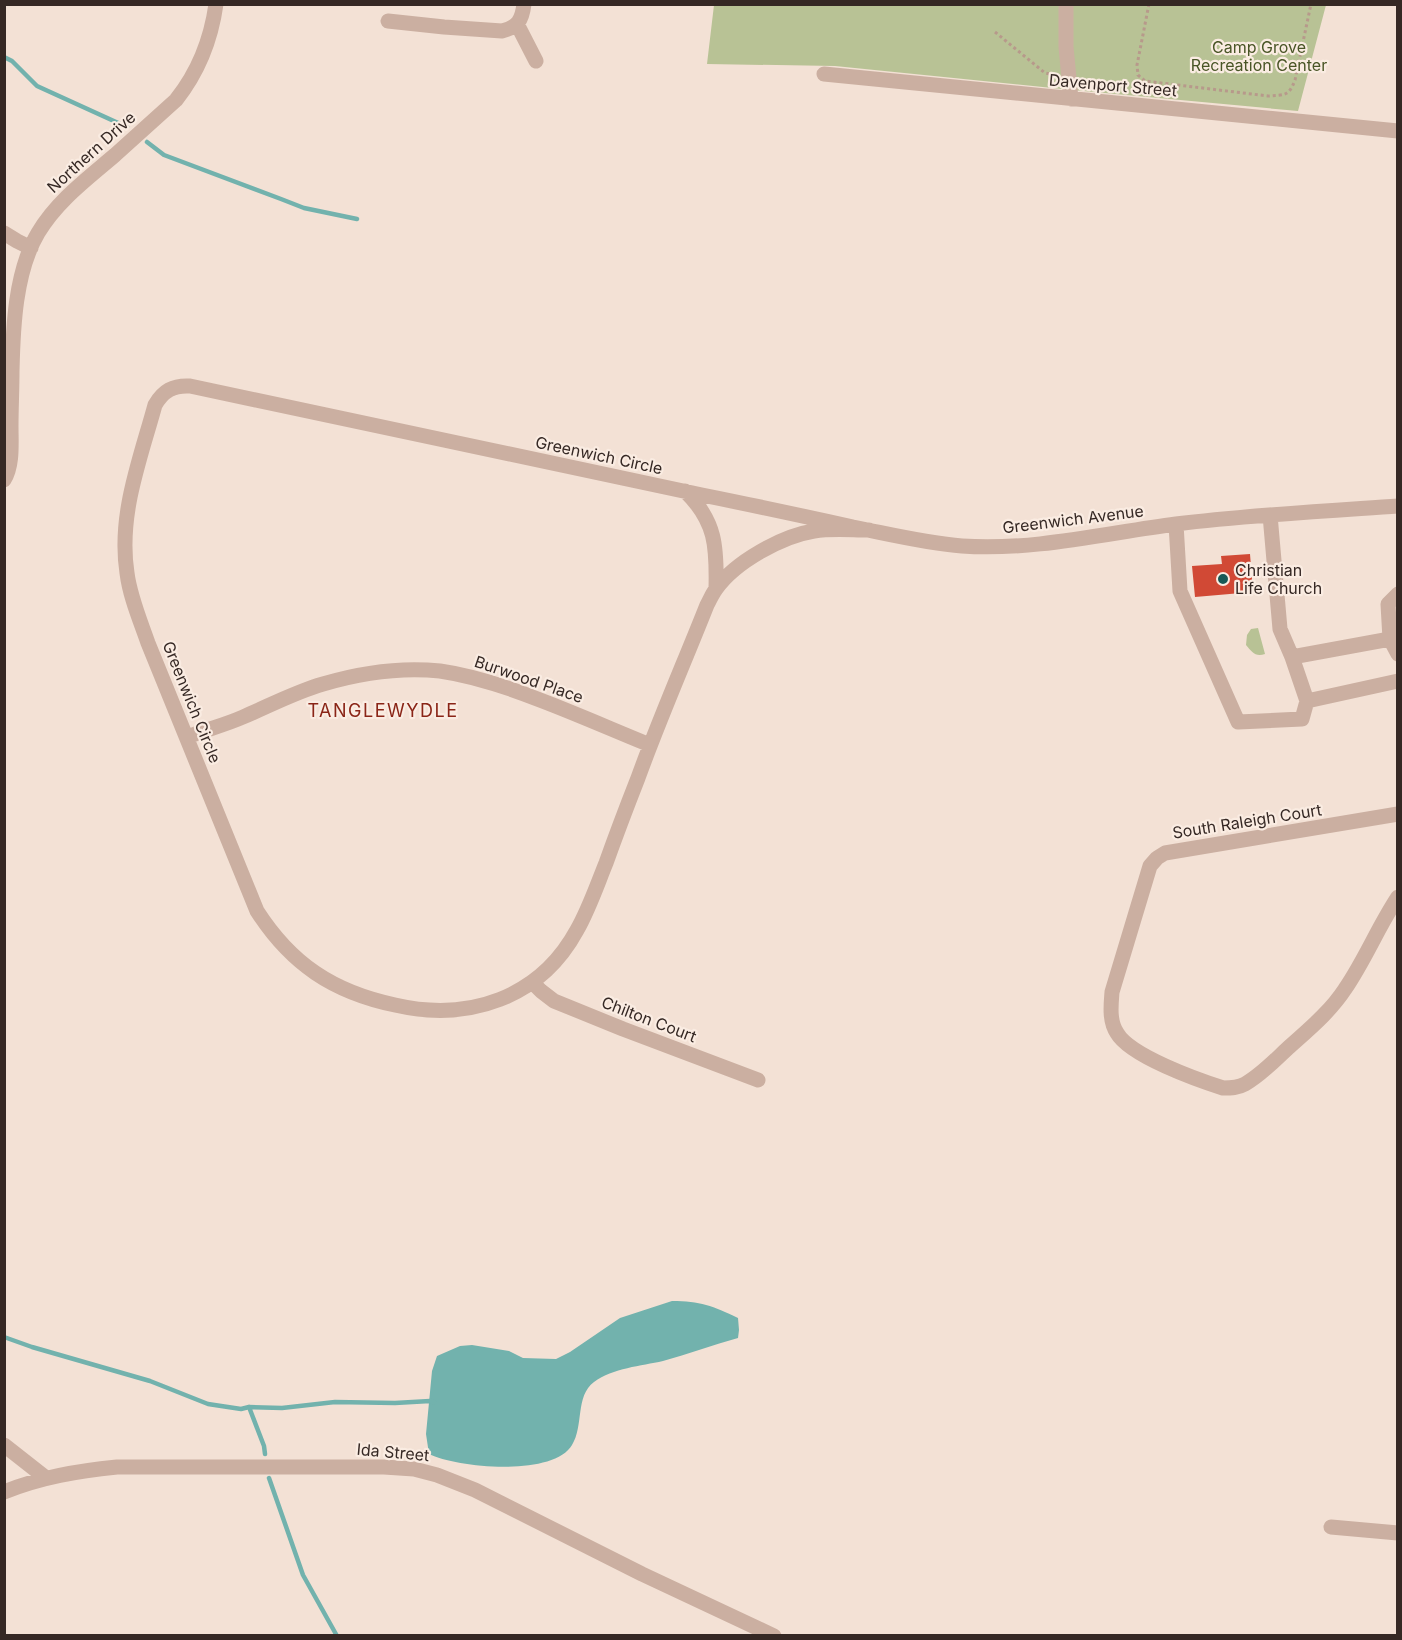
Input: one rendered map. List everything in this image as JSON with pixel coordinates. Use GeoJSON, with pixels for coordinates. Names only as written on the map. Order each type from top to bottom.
{"type":"FeatureCollection","features":[{"type":"Feature","properties":{"kind":"street","name":"Northern Drive"},"geometry":{"type":"LineString","coordinates":[[4,480],[9,473],[17,299],[31,248],[54,211],[73,190],[176,100],[196,72],[206,50],[216,4]]}},
{"type":"Feature","properties":{"kind":"street"},"geometry":{"type":"LineString","coordinates":[[388,21],[502,31],[517,24],[524,4]]}},
{"type":"Feature","properties":{"kind":"street"},"geometry":{"type":"LineString","coordinates":[[1066,4],[1066,47],[1071,99]]}},
{"type":"Feature","properties":{"kind":"street"},"geometry":{"type":"LineString","coordinates":[[517,24],[536,61]]}},
{"type":"Feature","properties":{"kind":"street","name":"Davenport Street"},"geometry":{"type":"LineString","coordinates":[[824,74],[1398,131]]}},
{"type":"Feature","properties":{"kind":"street"},"geometry":{"type":"LineString","coordinates":[[4,233],[31,248]]}},
{"type":"Feature","properties":{"kind":"street","name":"Greenwich Circle"},"geometry":{"type":"LineString","coordinates":[[716,589],[716,558],[712,533],[697,503],[685,491],[190,386],[173,387],[163,393],[155,405],[125,522],[124,548],[133,599],[148,643],[257,911],[282,945],[320,976],[346,990],[378,1002],[405,1008],[438,1010],[466,1009],[487,1005],[508,997],[532,982],[566,948],[586,914],[650,745],[707,605],[716,589],[729,574],[772,546],[797,536],[832,529],[869,530]]}},
{"type":"Feature","properties":{"kind":"street","name":"Greenwich Avenue"},"geometry":{"type":"LineString","coordinates":[[685,491],[924,542],[965,546],[1050,543],[1176,524],[1398,506]]}},
{"type":"Feature","properties":{"kind":"street"},"geometry":{"type":"LineString","coordinates":[[1176,524],[1180,591],[1238,722],[1302,719],[1307,702],[1280,629],[1270,515]]}},
{"type":"Feature","properties":{"kind":"street"},"geometry":{"type":"LineString","coordinates":[[1398,594],[1388,604],[1390,639],[1398,654]]}},
{"type":"Feature","properties":{"kind":"street"},"geometry":{"type":"LineString","coordinates":[[1292,657],[1390,639]]}},
{"type":"Feature","properties":{"kind":"street","name":"Burwood Place"},"geometry":{"type":"LineString","coordinates":[[187,737],[241,718],[319,685],[363,675],[406,670],[438,671],[498,684],[583,716],[650,745]]}},
{"type":"Feature","properties":{"kind":"street"},"geometry":{"type":"LineString","coordinates":[[1307,702],[1398,681]]}},
{"type":"Feature","properties":{"kind":"street","name":"South Raleigh Court"},"geometry":{"type":"LineString","coordinates":[[1398,814],[1166,853],[1157,858],[1150,866],[1112,992],[1111,1009],[1117,1034],[1124,1042],[1167,1067],[1223,1088],[1232,1088],[1246,1083],[1264,1070],[1326,1014],[1344,992],[1398,897]]}},
{"type":"Feature","properties":{"kind":"street","name":"Chilton Court"},"geometry":{"type":"LineString","coordinates":[[532,982],[554,1001],[758,1080]]}},
{"type":"Feature","properties":{"kind":"street"},"geometry":{"type":"LineString","coordinates":[[4,1445],[46,1478]]}},
{"type":"Feature","properties":{"kind":"street","name":"Ida Street"},"geometry":{"type":"LineString","coordinates":[[4,1492],[46,1478],[82,1470],[117,1467],[373,1466],[414,1469],[437,1475],[475,1490],[642,1574],[774,1635]]}},
{"type":"Feature","properties":{"kind":"street"},"geometry":{"type":"LineString","coordinates":[[1331,1527],[1398,1533]]}},
{"type":"Feature","properties":{"kind":"path"},"geometry":{"type":"LineString","coordinates":[[1149,4],[1137,65],[1138,75],[1145,81],[1268,96],[1283,96],[1291,90],[1311,4]]}},
{"type":"Feature","properties":{"kind":"path"},"geometry":{"type":"LineString","coordinates":[[995,32],[1045,73],[1068,77]]}},
{"type":"Feature","properties":{"kind":"green space","name":"Camp Grove Recreation Center"},"geometry":{"type":"Polygon","coordinates":[[[714,5],[1326,5],[1298,111],[835,66],[707,64],[714,5]]]}},
{"type":"Feature","properties":{"kind":"green space"},"geometry":{"type":"Polygon","coordinates":[[[1258,628],[1265,654],[1262,655],[1254,653],[1246,645],[1247,635],[1251,629],[1258,628]]]}},
{"type":"Feature","properties":{"kind":"water"},"geometry":{"type":"Polygon","coordinates":[[[672,1301],[706,1305],[738,1318],[738,1338],[663,1361],[618,1371],[594,1382],[584,1395],[578,1429],[572,1445],[562,1455],[546,1462],[526,1466],[482,1466],[442,1459],[429,1454],[426,1434],[432,1371],[437,1356],[460,1346],[472,1345],[509,1351],[523,1358],[556,1359],[620,1318],[672,1301]]]}},
{"type":"Feature","properties":{"kind":"building","name":"Christian Life Church"},"geometry":{"type":"Polygon","coordinates":[[[1250,554],[1253,592],[1195,597],[1192,566],[1222,564],[1221,556],[1250,554]]]}},
{"type":"Feature","properties":{"kind":"waterway"},"geometry":{"type":"LineString","coordinates":[[4,57],[12,61],[37,86],[127,127]]}},
{"type":"Feature","properties":{"kind":"waterway"},"geometry":{"type":"LineString","coordinates":[[147,142],[164,155],[304,208],[357,219]]}},
{"type":"Feature","properties":{"kind":"waterway"},"geometry":{"type":"LineString","coordinates":[[4,1337],[150,1381],[208,1404],[241,1409],[249,1407],[282,1408],[335,1402],[434,1402]]}},
{"type":"Feature","properties":{"kind":"waterway"},"geometry":{"type":"LineString","coordinates":[[249,1407],[265,1454]]}},
{"type":"Feature","properties":{"kind":"waterway"},"geometry":{"type":"LineString","coordinates":[[269,1478],[303,1575],[337,1636]]}},
{"type":"Feature","properties":{"kind":"place","name":"Christian Life Church"},"geometry":{"type":"Point","coordinates":[1223,579]}},
{"type":"Feature","properties":{"kind":"district","name":"TANGLEWYDLE"},"geometry":{"type":"Point","coordinates":[383,710]}}]}
